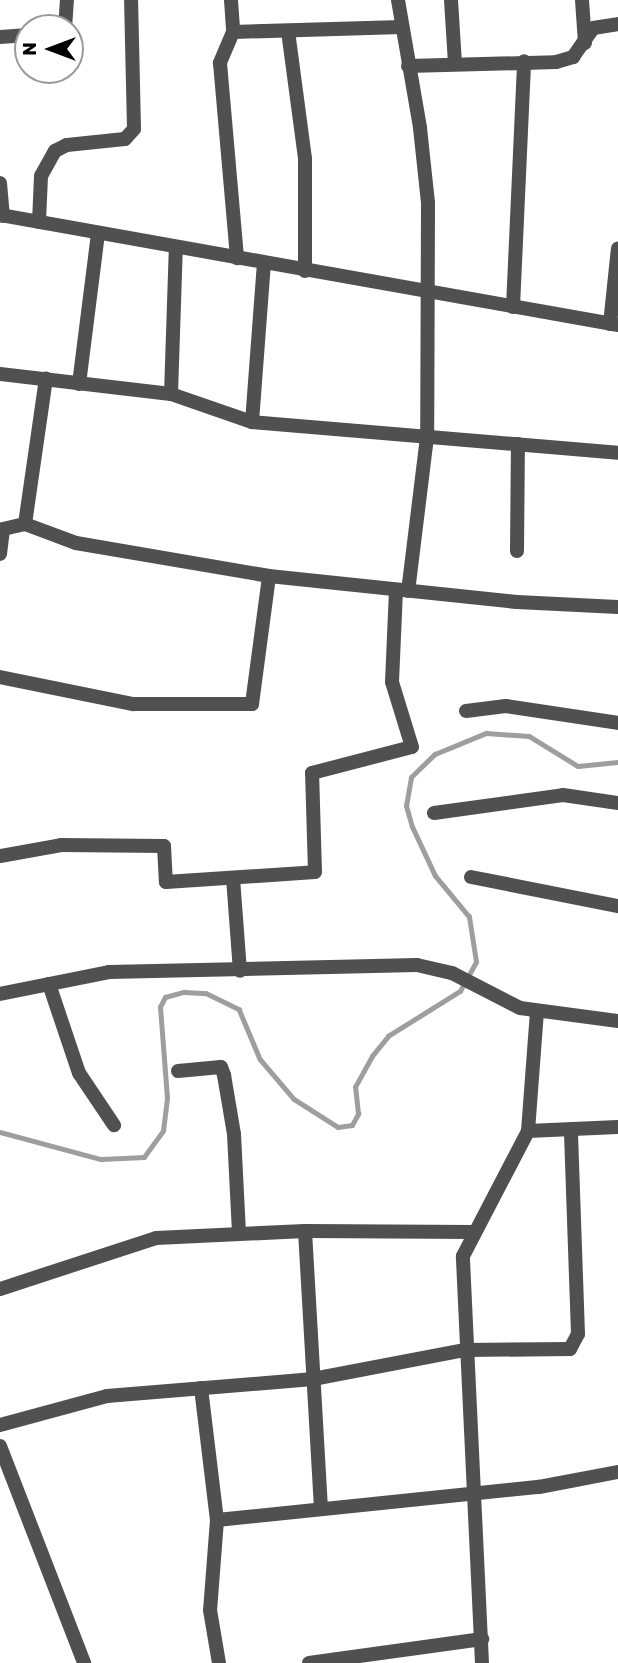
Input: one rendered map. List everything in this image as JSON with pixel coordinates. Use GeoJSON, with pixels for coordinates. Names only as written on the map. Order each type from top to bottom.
{"type":"FeatureCollection","features":[{"type":"Feature","properties":{"kind":"street"},"geometry":{"type":"LineString","coordinates":[[39,222],[41,176],[55,151],[67,145],[125,139],[134,129],[131,0]]}},
{"type":"Feature","properties":{"kind":"street"},"geometry":{"type":"LineString","coordinates":[[231,0],[233,32],[220,63],[237,258]]}},
{"type":"Feature","properties":{"kind":"street"},"geometry":{"type":"LineString","coordinates":[[0,856],[61,845],[164,846],[166,882],[315,872],[312,773],[412,747],[392,682],[402,591],[427,437],[428,203],[398,0]]}},
{"type":"Feature","properties":{"kind":"street"},"geometry":{"type":"LineString","coordinates":[[451,0],[455,64]]}},
{"type":"Feature","properties":{"kind":"street"},"geometry":{"type":"LineString","coordinates":[[582,0],[585,43]]}},
{"type":"Feature","properties":{"kind":"street"},"geometry":{"type":"LineString","coordinates":[[408,66],[556,62],[573,57],[593,29],[618,24]]}},
{"type":"Feature","properties":{"kind":"street"},"geometry":{"type":"LineString","coordinates":[[233,32],[402,27]]}},
{"type":"Feature","properties":{"kind":"street"},"geometry":{"type":"LineString","coordinates":[[288,31],[304,159],[305,271]]}},
{"type":"Feature","properties":{"kind":"street"},"geometry":{"type":"LineString","coordinates":[[513,307],[524,61]]}},
{"type":"Feature","properties":{"kind":"street"},"geometry":{"type":"LineString","coordinates":[[0,183],[2,216],[614,324],[618,248]]}},
{"type":"Feature","properties":{"kind":"street"},"geometry":{"type":"LineString","coordinates":[[79,384],[99,233]]}},
{"type":"Feature","properties":{"kind":"street"},"geometry":{"type":"LineString","coordinates":[[171,394],[176,247]]}},
{"type":"Feature","properties":{"kind":"street"},"geometry":{"type":"LineString","coordinates":[[251,422],[264,263]]}},
{"type":"Feature","properties":{"kind":"street"},"geometry":{"type":"LineString","coordinates":[[0,374],[171,394],[251,422],[618,453]]}},
{"type":"Feature","properties":{"kind":"street"},"geometry":{"type":"LineString","coordinates":[[25,524],[47,379]]}},
{"type":"Feature","properties":{"kind":"street"},"geometry":{"type":"LineString","coordinates":[[517,551],[519,444]]}},
{"type":"Feature","properties":{"kind":"street"},"geometry":{"type":"LineString","coordinates":[[0,554],[1,529],[25,524],[76,543],[269,576],[402,591],[618,607]]}},
{"type":"Feature","properties":{"kind":"street"},"geometry":{"type":"LineString","coordinates":[[0,677],[133,704],[252,704],[269,576]]}},
{"type":"Feature","properties":{"kind":"street"},"geometry":{"type":"LineString","coordinates":[[466,711],[506,706],[618,723]]}},
{"type":"Feature","properties":{"kind":"street"},"geometry":{"type":"LineString","coordinates":[[433,813],[563,795],[618,803]]}},
{"type":"Feature","properties":{"kind":"street"},"geometry":{"type":"LineString","coordinates":[[471,877],[618,906]]}},
{"type":"Feature","properties":{"kind":"street"},"geometry":{"type":"LineString","coordinates":[[233,878],[240,971]]}},
{"type":"Feature","properties":{"kind":"street"},"geometry":{"type":"LineString","coordinates":[[0,994],[109,972],[240,971],[373,964],[429,966],[452,973],[486,994],[537,1012],[618,1021]]}},
{"type":"Feature","properties":{"kind":"street"},"geometry":{"type":"LineString","coordinates":[[48,984],[79,1073],[114,1125]]}},
{"type":"Feature","properties":{"kind":"street"},"geometry":{"type":"LineString","coordinates":[[482,1663],[476,1493],[465,1350],[463,1256],[473,1232],[528,1131],[537,1012]]}},
{"type":"Feature","properties":{"kind":"street"},"geometry":{"type":"LineString","coordinates":[[178,1071],[221,1067],[224,1075],[234,1134],[239,1234]]}},
{"type":"Feature","properties":{"kind":"street"},"geometry":{"type":"LineString","coordinates":[[528,1131],[618,1127]]}},
{"type":"Feature","properties":{"kind":"street"},"geometry":{"type":"LineString","coordinates":[[0,1425],[86,1399],[313,1380],[465,1350],[562,1351],[576,1342],[571,1129]]}},
{"type":"Feature","properties":{"kind":"street"},"geometry":{"type":"LineString","coordinates":[[0,1289],[156,1238],[305,1231],[473,1232]]}},
{"type":"Feature","properties":{"kind":"street"},"geometry":{"type":"LineString","coordinates":[[305,1231],[321,1507]]}},
{"type":"Feature","properties":{"kind":"street"},"geometry":{"type":"LineString","coordinates":[[201,1388],[217,1520],[210,1610],[219,1663]]}},
{"type":"Feature","properties":{"kind":"street"},"geometry":{"type":"LineString","coordinates":[[0,1446],[84,1663]]}},
{"type":"Feature","properties":{"kind":"street"},"geometry":{"type":"LineString","coordinates":[[217,1520],[321,1507],[476,1493],[618,1472]]}},
{"type":"Feature","properties":{"kind":"street"},"geometry":{"type":"LineString","coordinates":[[309,1663],[482,1639]]}},
{"type":"Feature","properties":{"kind":"waterway"},"geometry":{"type":"LineString","coordinates":[[0,1132],[101,1159],[144,1157],[163,1131],[167,1098],[160,1007],[165,997],[184,992],[206,993],[239,1009],[260,1059],[294,1099],[338,1127],[352,1125],[358,1114],[355,1087],[372,1056],[388,1036],[460,991],[476,962],[469,917],[435,876],[412,827],[406,806],[411,777],[435,754],[486,733],[529,736],[578,766],[618,762]]}}]}
